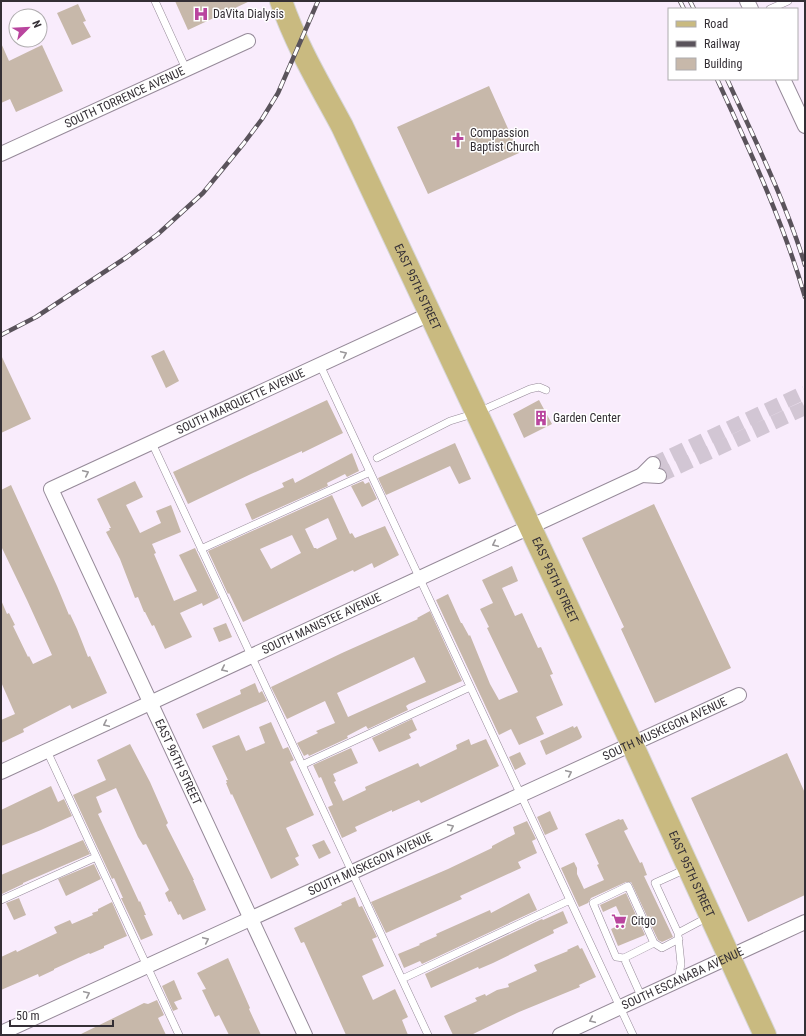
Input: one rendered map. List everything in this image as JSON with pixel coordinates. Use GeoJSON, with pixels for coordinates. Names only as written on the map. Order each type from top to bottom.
{"type":"FeatureCollection","features":[{"type":"Feature","properties":{"kind":"main road","name":"EAST 95TH STREET"},"geometry":{"type":"LineString","coordinates":[[281,1],[287,20],[306,60],[342,126],[632,744],[765,1035]]}},
{"type":"Feature","properties":{"kind":"main road","name":"EAST 95TH STREET"},"geometry":{"type":"LineString","coordinates":[[289,1],[298,14],[317,55],[342,126]]}},
{"type":"Feature","properties":{"kind":"street","name":"SOUTH TORRENCE AVENUE"},"geometry":{"type":"LineString","coordinates":[[1,154],[248,41]]}},
{"type":"Feature","properties":{"kind":"street"},"geometry":{"type":"LineString","coordinates":[[783,80],[805,126]]}},
{"type":"Feature","properties":{"kind":"street","name":"SOUTH MARQUETTE AVENUE"},"geometry":{"type":"LineString","coordinates":[[51,489],[430,314]]}},
{"type":"Feature","properties":{"kind":"street","name":"SOUTH MANISTEE AVENUE"},"geometry":{"type":"LineString","coordinates":[[1,772],[530,528],[642,475],[653,464]]}},
{"type":"Feature","properties":{"kind":"street","name":"SOUTH MANISTEE AVENUE"},"geometry":{"type":"LineString","coordinates":[[642,475],[659,476]]}},
{"type":"Feature","properties":{"kind":"street","name":"EAST 96TH STREET"},"geometry":{"type":"LineString","coordinates":[[51,489],[305,1035]]}},
{"type":"Feature","properties":{"kind":"street","name":"SOUTH MUSKEGON AVENUE"},"geometry":{"type":"LineString","coordinates":[[1,1033],[739,695]]}},
{"type":"Feature","properties":{"kind":"street","name":"SOUTH ESCANABA AVENUE"},"geometry":{"type":"LineString","coordinates":[[560,1035],[805,922]]}},
{"type":"Feature","properties":{"kind":"lane"},"geometry":{"type":"LineString","coordinates":[[155,1],[186,69]]}},
{"type":"Feature","properties":{"kind":"lane"},"geometry":{"type":"LineString","coordinates":[[772,8],[788,1]]}},
{"type":"Feature","properties":{"kind":"lane"},"geometry":{"type":"LineString","coordinates":[[320,365],[633,1035]]}},
{"type":"Feature","properties":{"kind":"lane"},"geometry":{"type":"LineString","coordinates":[[377,458],[450,421],[476,413],[530,389],[539,387],[546,390]]}},
{"type":"Feature","properties":{"kind":"lane"},"geometry":{"type":"LineString","coordinates":[[152,442],[428,1035]]}},
{"type":"Feature","properties":{"kind":"lane"},"geometry":{"type":"LineString","coordinates":[[201,549],[370,472]]}},
{"type":"Feature","properties":{"kind":"lane"},"geometry":{"type":"LineString","coordinates":[[302,765],[470,687]]}},
{"type":"Feature","properties":{"kind":"lane"},"geometry":{"type":"LineString","coordinates":[[47,751],[179,1035]]}},
{"type":"Feature","properties":{"kind":"lane"},"geometry":{"type":"LineString","coordinates":[[1,900],[96,857]]}},
{"type":"Feature","properties":{"kind":"lane"},"geometry":{"type":"LineString","coordinates":[[678,981],[681,964],[678,936],[655,883],[688,868]]}},
{"type":"Feature","properties":{"kind":"lane"},"geometry":{"type":"LineString","coordinates":[[654,943],[624,958],[616,957],[593,903],[628,886],[654,943],[662,948],[710,916]]}},
{"type":"Feature","properties":{"kind":"lane"},"geometry":{"type":"LineString","coordinates":[[402,979],[570,900]]}},
{"type":"Feature","properties":{"kind":"lane"},"geometry":{"type":"LineString","coordinates":[[624,958],[642,998]]}},
{"type":"Feature","properties":{"kind":"building","name":"DaVita Dialysis"},"geometry":{"type":"Polygon","coordinates":[[[175,1],[250,1],[188,30],[175,1]]]}},
{"type":"Feature","properties":{"kind":"building"},"geometry":{"type":"Polygon","coordinates":[[[78,4],[86,21],[83,22],[91,37],[72,45],[57,13],[78,4]]]}},
{"type":"Feature","properties":{"kind":"building"},"geometry":{"type":"Polygon","coordinates":[[[1,43],[9,61],[36,48],[43,48],[63,91],[16,112],[10,99],[1,103],[1,43]]]}},
{"type":"Feature","properties":{"kind":"building","name":"Compassion Baptist Church"},"geometry":{"type":"Polygon","coordinates":[[[489,86],[519,153],[428,194],[397,127],[489,86]]]}},
{"type":"Feature","properties":{"kind":"building"},"geometry":{"type":"Polygon","coordinates":[[[164,350],[179,381],[166,388],[151,356],[164,350]]]}},
{"type":"Feature","properties":{"kind":"building"},"geometry":{"type":"Polygon","coordinates":[[[1,355],[31,419],[1,433],[1,355]]]}},
{"type":"Feature","properties":{"kind":"building"},"geometry":{"type":"Polygon","coordinates":[[[327,400],[343,433],[188,504],[173,472],[327,400]]]}},
{"type":"Feature","properties":{"kind":"building"},"geometry":{"type":"Polygon","coordinates":[[[539,400],[552,424],[524,438],[513,414],[539,400]]]}},
{"type":"Feature","properties":{"kind":"building"},"geometry":{"type":"Polygon","coordinates":[[[455,443],[471,479],[459,484],[450,466],[386,495],[378,478],[455,443]]]}},
{"type":"Feature","properties":{"kind":"building"},"geometry":{"type":"Polygon","coordinates":[[[352,453],[359,471],[347,477],[345,474],[327,483],[328,486],[252,520],[245,504],[284,487],[282,483],[293,478],[295,483],[352,453]]]}},
{"type":"Feature","properties":{"kind":"building"},"geometry":{"type":"Polygon","coordinates":[[[135,481],[143,497],[126,505],[140,533],[161,523],[156,511],[171,505],[181,532],[152,544],[156,553],[154,554],[174,601],[197,591],[179,555],[195,548],[219,598],[203,606],[202,603],[180,613],[192,637],[165,649],[154,625],[152,626],[144,612],[138,597],[135,598],[120,559],[106,532],[110,530],[109,528],[111,528],[97,499],[135,481]]]}},
{"type":"Feature","properties":{"kind":"building"},"geometry":{"type":"Polygon","coordinates":[[[363,481],[365,484],[369,482],[377,499],[362,507],[351,486],[363,481]]]}},
{"type":"Feature","properties":{"kind":"building"},"geometry":{"type":"Polygon","coordinates":[[[11,485],[69,615],[70,614],[77,629],[88,657],[90,656],[107,693],[72,709],[70,705],[23,729],[24,732],[1,743],[1,720],[15,714],[1,682],[1,600],[7,614],[9,613],[15,625],[13,626],[28,657],[29,656],[33,664],[52,655],[1,546],[1,490],[11,485]]]}},
{"type":"Feature","properties":{"kind":"building"},"geometry":{"type":"Polygon","coordinates":[[[332,495],[350,534],[352,533],[355,538],[385,526],[399,555],[374,568],[372,563],[354,572],[353,570],[243,622],[208,551],[332,495]],[[328,518],[305,529],[314,548],[317,549],[337,539],[328,518]],[[292,535],[260,549],[271,569],[301,553],[292,535]]]}},
{"type":"Feature","properties":{"kind":"building"},"geometry":{"type":"Polygon","coordinates":[[[654,504],[731,668],[655,703],[621,629],[624,627],[582,538],[654,504]]]}},
{"type":"Feature","properties":{"kind":"building"},"geometry":{"type":"Polygon","coordinates":[[[512,566],[518,581],[502,588],[515,616],[522,613],[538,648],[541,647],[553,674],[550,675],[563,705],[536,717],[544,734],[519,745],[511,729],[499,735],[436,600],[448,594],[461,623],[469,636],[470,635],[490,684],[499,700],[518,692],[487,628],[489,627],[480,609],[493,603],[482,580],[512,566]]]}},
{"type":"Feature","properties":{"kind":"building"},"geometry":{"type":"Polygon","coordinates":[[[430,611],[462,681],[409,704],[406,706],[408,710],[368,729],[366,726],[347,736],[348,738],[309,756],[308,754],[304,756],[297,743],[318,733],[316,731],[335,723],[325,701],[287,719],[271,687],[418,619],[417,618],[430,611]],[[414,657],[337,693],[348,717],[426,682],[414,657]]]}},
{"type":"Feature","properties":{"kind":"building"},"geometry":{"type":"Polygon","coordinates":[[[226,623],[232,637],[219,642],[213,628],[226,623]]]}},
{"type":"Feature","properties":{"kind":"building"},"geometry":{"type":"Polygon","coordinates":[[[255,683],[259,693],[262,691],[267,701],[203,729],[196,714],[241,694],[240,690],[255,683]]]}},
{"type":"Feature","properties":{"kind":"building"},"geometry":{"type":"Polygon","coordinates":[[[412,719],[417,730],[409,734],[411,738],[379,752],[372,738],[412,719]]]}},
{"type":"Feature","properties":{"kind":"building"},"geometry":{"type":"Polygon","coordinates":[[[271,722],[283,749],[288,747],[294,760],[290,762],[314,815],[286,828],[299,856],[295,858],[299,865],[271,879],[232,794],[231,795],[226,783],[226,780],[228,780],[212,746],[239,735],[246,751],[265,743],[259,727],[271,722]]]}},
{"type":"Feature","properties":{"kind":"building"},"geometry":{"type":"Polygon","coordinates":[[[573,726],[574,728],[577,726],[582,737],[546,755],[540,741],[573,726]]]}},
{"type":"Feature","properties":{"kind":"building"},"geometry":{"type":"Polygon","coordinates":[[[469,739],[471,745],[486,739],[499,766],[421,803],[419,800],[392,812],[392,810],[355,827],[357,831],[342,838],[328,807],[333,805],[321,777],[319,778],[313,765],[351,748],[358,763],[333,774],[336,781],[334,782],[343,801],[366,790],[365,787],[418,763],[420,767],[457,749],[456,745],[469,739]]]}},
{"type":"Feature","properties":{"kind":"building"},"geometry":{"type":"Polygon","coordinates":[[[130,744],[150,782],[168,823],[166,825],[194,880],[206,910],[183,920],[180,914],[178,915],[165,893],[169,890],[146,844],[143,845],[138,837],[116,788],[96,797],[102,812],[98,814],[139,902],[140,901],[146,915],[144,915],[153,935],[141,940],[121,898],[123,898],[114,878],[112,879],[73,795],[106,780],[97,760],[130,744]]]}},
{"type":"Feature","properties":{"kind":"building"},"geometry":{"type":"Polygon","coordinates":[[[520,752],[526,764],[515,770],[509,757],[520,752]]]}},
{"type":"Feature","properties":{"kind":"building"},"geometry":{"type":"Polygon","coordinates":[[[787,753],[805,793],[805,895],[748,922],[691,798],[787,753]]]}},
{"type":"Feature","properties":{"kind":"building"},"geometry":{"type":"Polygon","coordinates":[[[51,786],[58,802],[64,799],[72,816],[1,846],[1,810],[51,786]]]}},
{"type":"Feature","properties":{"kind":"building"},"geometry":{"type":"Polygon","coordinates":[[[550,811],[558,829],[545,835],[537,817],[550,811]]]}},
{"type":"Feature","properties":{"kind":"building"},"geometry":{"type":"Polygon","coordinates":[[[619,819],[623,819],[628,829],[624,831],[640,863],[642,862],[647,875],[644,876],[673,937],[662,942],[658,940],[631,882],[626,882],[591,898],[588,903],[579,907],[561,868],[574,862],[577,868],[577,874],[584,889],[604,880],[597,865],[599,864],[585,834],[619,819]]]}},
{"type":"Feature","properties":{"kind":"building"},"geometry":{"type":"Polygon","coordinates":[[[527,821],[536,839],[532,841],[537,853],[518,862],[521,868],[460,896],[462,899],[386,933],[371,902],[448,869],[492,848],[492,846],[515,834],[513,827],[527,821]]]}},
{"type":"Feature","properties":{"kind":"building"},"geometry":{"type":"Polygon","coordinates":[[[83,840],[90,854],[23,883],[2,894],[1,875],[83,840]]]}},
{"type":"Feature","properties":{"kind":"building"},"geometry":{"type":"Polygon","coordinates":[[[324,840],[331,853],[319,859],[312,845],[324,840]]]}},
{"type":"Feature","properties":{"kind":"building"},"geometry":{"type":"Polygon","coordinates":[[[94,864],[101,879],[66,896],[58,879],[94,864]]]}},
{"type":"Feature","properties":{"kind":"building"},"geometry":{"type":"Polygon","coordinates":[[[529,893],[537,910],[422,964],[420,961],[404,968],[398,954],[420,945],[419,944],[437,936],[436,934],[490,910],[491,913],[529,893]]]}},
{"type":"Feature","properties":{"kind":"building","name":"Citgo"},"geometry":{"type":"Polygon","coordinates":[[[626,893],[645,935],[618,946],[611,929],[624,923],[616,906],[603,912],[600,905],[626,893]]]}},
{"type":"Feature","properties":{"kind":"building"},"geometry":{"type":"Polygon","coordinates":[[[355,897],[359,907],[362,906],[377,937],[372,939],[384,966],[362,976],[373,1000],[395,989],[408,1017],[402,1020],[408,1035],[346,1035],[304,942],[301,943],[294,928],[342,905],[341,903],[355,897]]]}},
{"type":"Feature","properties":{"kind":"building"},"geometry":{"type":"Polygon","coordinates":[[[19,898],[26,915],[14,920],[6,903],[19,898]]]}},
{"type":"Feature","properties":{"kind":"building"},"geometry":{"type":"Polygon","coordinates":[[[112,902],[127,936],[39,977],[38,974],[1,990],[1,957],[16,950],[17,952],[57,933],[54,927],[70,920],[72,924],[93,915],[92,913],[112,902]]]}},
{"type":"Feature","properties":{"kind":"building"},"geometry":{"type":"Polygon","coordinates":[[[563,911],[568,923],[553,930],[554,933],[493,963],[479,969],[478,967],[431,988],[425,974],[542,919],[543,920],[563,911]]]}},
{"type":"Feature","properties":{"kind":"building"},"geometry":{"type":"Polygon","coordinates":[[[578,945],[580,949],[582,948],[596,977],[579,985],[580,987],[519,1012],[471,1035],[453,1035],[444,1016],[477,1001],[475,998],[485,994],[486,996],[497,990],[509,987],[508,984],[537,971],[534,965],[568,951],[567,950],[578,945]]]}},
{"type":"Feature","properties":{"kind":"building"},"geometry":{"type":"Polygon","coordinates":[[[228,958],[261,1035],[229,1035],[219,1015],[215,1017],[202,990],[206,989],[197,973],[228,958]]]}},
{"type":"Feature","properties":{"kind":"building"},"geometry":{"type":"Polygon","coordinates":[[[174,980],[182,999],[174,1002],[178,1009],[173,1011],[162,986],[174,980]]]}},
{"type":"Feature","properties":{"kind":"building"},"geometry":{"type":"Polygon","coordinates":[[[157,1000],[164,1015],[158,1018],[166,1035],[79,1035],[144,1003],[148,1004],[157,1000]]]}},
{"type":"Feature","properties":{"kind":"tunnel"},"geometry":{"type":"LineString","coordinates":[[653,464],[805,392]]}},
{"type":"Feature","properties":{"kind":"tunnel"},"geometry":{"type":"LineString","coordinates":[[659,476],[805,408]]}},
{"type":"Feature","properties":{"kind":"railway"},"geometry":{"type":"LineString","coordinates":[[1,335],[36,317],[127,257],[158,234],[203,193],[244,143],[262,119],[278,93],[318,1]]}},
{"type":"Feature","properties":{"kind":"railway"},"geometry":{"type":"LineString","coordinates":[[680,1],[684,8]]}},
{"type":"Feature","properties":{"kind":"railway"},"geometry":{"type":"LineString","coordinates":[[690,1],[694,8]]}},
{"type":"Feature","properties":{"kind":"railway"},"geometry":{"type":"LineString","coordinates":[[717,80],[754,160],[787,241],[805,297]]}},
{"type":"Feature","properties":{"kind":"railway"},"geometry":{"type":"LineString","coordinates":[[727,80],[779,194],[805,265]]}},
{"type":"Feature","properties":{"kind":"place","name":"DaVita Dialysis"},"geometry":{"type":"Point","coordinates":[201,14]}},
{"type":"Feature","properties":{"kind":"place","name":"Compassion Baptist Church"},"geometry":{"type":"Point","coordinates":[458,140]}},
{"type":"Feature","properties":{"kind":"place","name":"Garden Center"},"geometry":{"type":"Point","coordinates":[541,418]}},
{"type":"Feature","properties":{"kind":"place","name":"Citgo"},"geometry":{"type":"Point","coordinates":[619,921]}}]}
